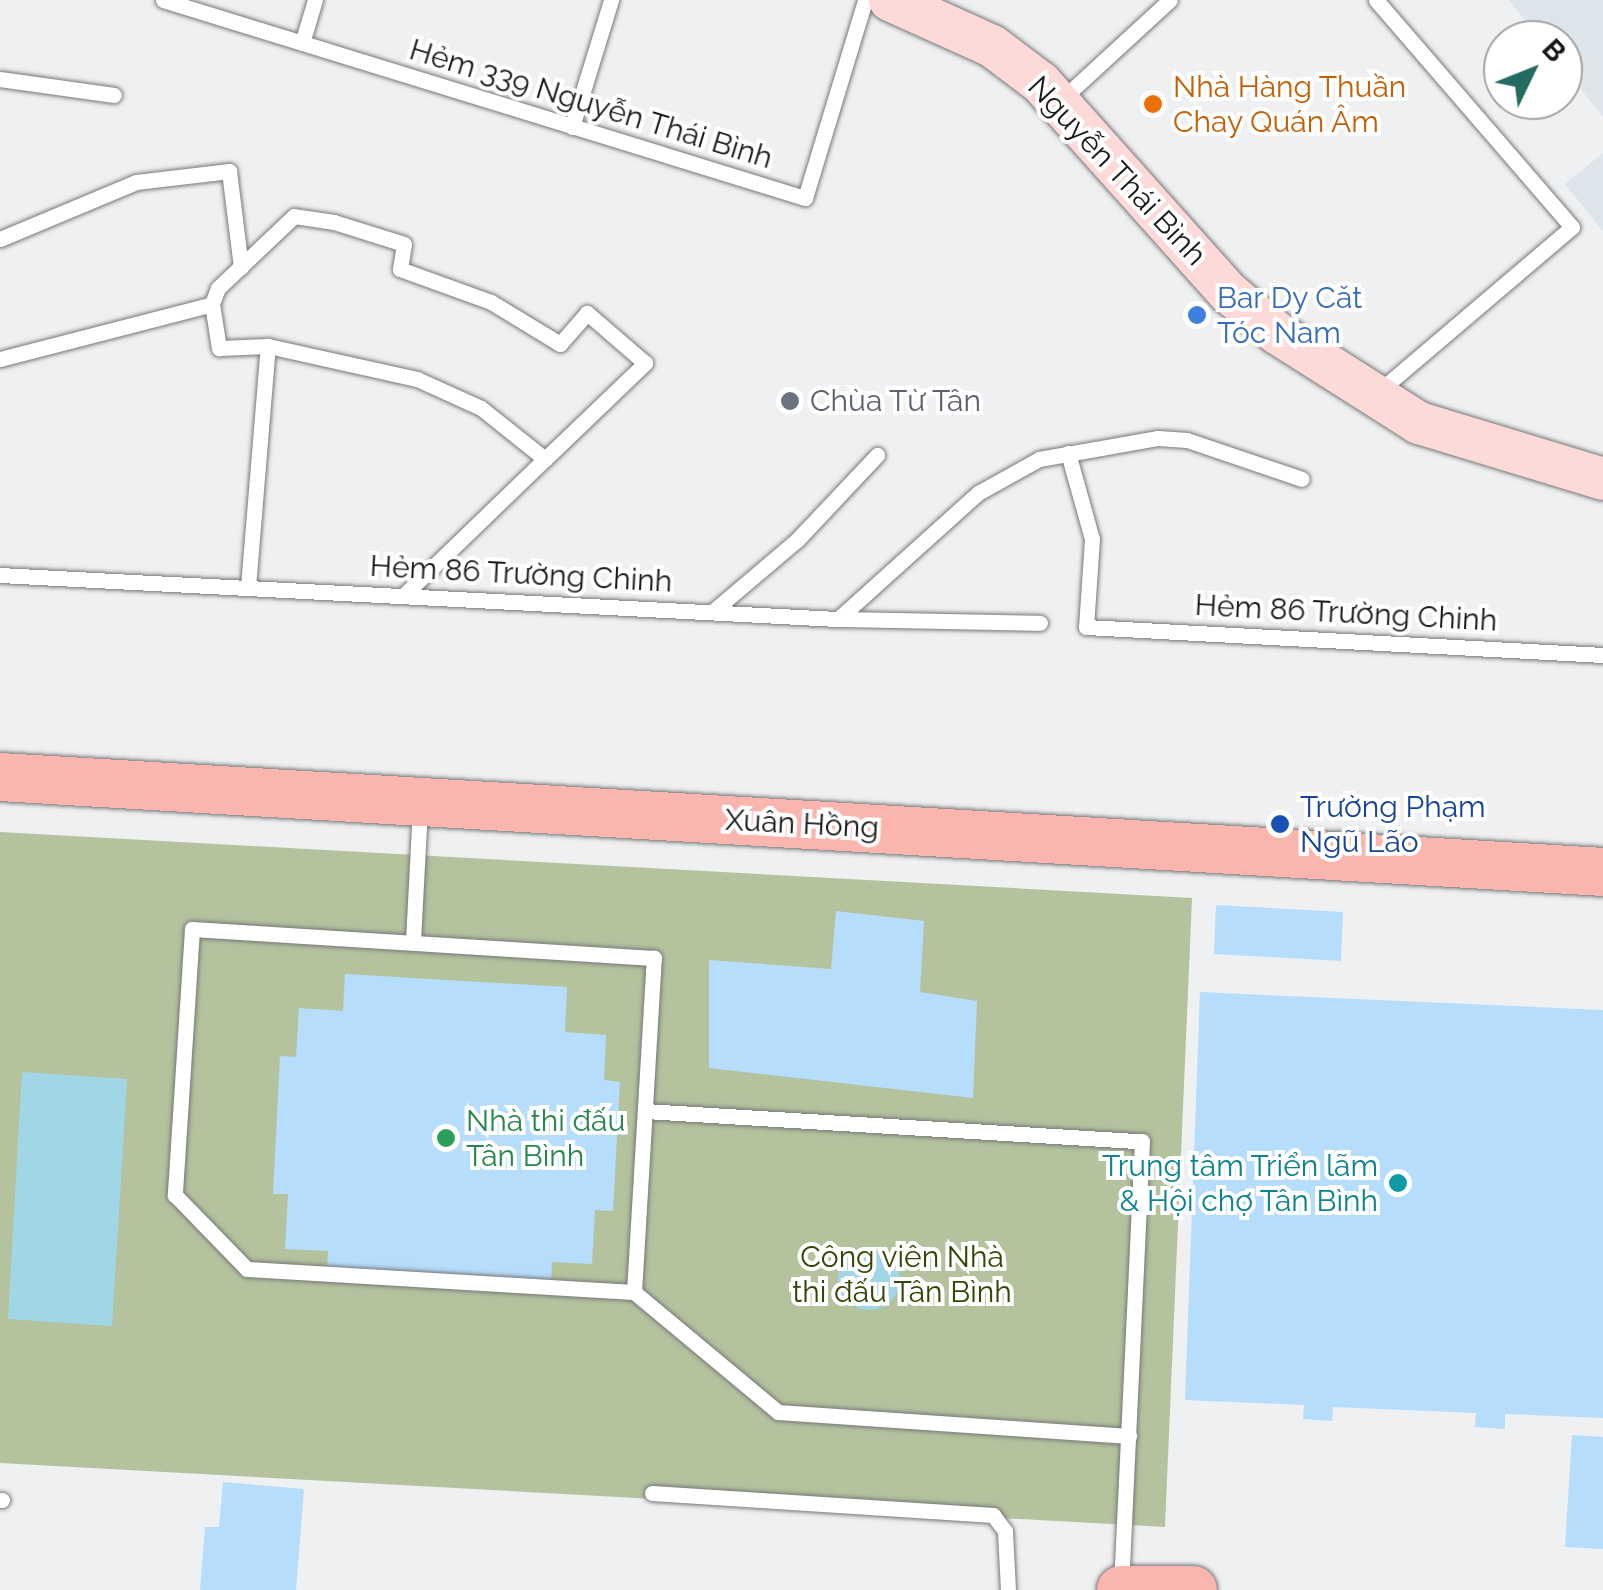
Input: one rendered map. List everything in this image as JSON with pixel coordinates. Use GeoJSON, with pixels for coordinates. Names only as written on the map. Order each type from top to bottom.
{"type":"FeatureCollection","features":[{"type":"Feature","properties":{"kind":"main road","name":"Xuân Hồng"},"geometry":{"type":"LineString","coordinates":[[0,777],[1603,872]]}},
{"type":"Feature","properties":{"kind":"main road"},"geometry":{"type":"LineString","coordinates":[[1121,1588],[1192,1590]]}},
{"type":"Feature","properties":{"kind":"street","name":"Nguyễn Thái Bình"},"geometry":{"type":"LineString","coordinates":[[890,0],[992,46],[1060,101],[1253,316],[1374,397],[1458,439],[1603,479]]}},
{"type":"Feature","properties":{"kind":"lane","name":"Hẻm 339 Nguyễn Thái Bình"},"geometry":{"type":"LineString","coordinates":[[163,0],[805,198],[865,0]]}},
{"type":"Feature","properties":{"kind":"lane"},"geometry":{"type":"LineString","coordinates":[[302,43],[315,0]]}},
{"type":"Feature","properties":{"kind":"lane"},"geometry":{"type":"LineString","coordinates":[[572,126],[611,0]]}},
{"type":"Feature","properties":{"kind":"lane"},"geometry":{"type":"LineString","coordinates":[[1060,101],[1170,0]]}},
{"type":"Feature","properties":{"kind":"lane"},"geometry":{"type":"LineString","coordinates":[[1374,397],[1572,226],[1376,0]]}},
{"type":"Feature","properties":{"kind":"lane"},"geometry":{"type":"LineString","coordinates":[[0,79],[114,96]]}},
{"type":"Feature","properties":{"kind":"lane"},"geometry":{"type":"LineString","coordinates":[[0,239],[136,182],[229,171],[241,267]]}},
{"type":"Feature","properties":{"kind":"lane"},"geometry":{"type":"LineString","coordinates":[[404,595],[545,460],[646,363],[587,313],[560,344],[491,302],[400,269],[404,244],[334,222],[294,216],[218,288],[212,304],[220,348],[268,346],[447,391],[481,408],[545,460]]}},
{"type":"Feature","properties":{"kind":"lane"},"geometry":{"type":"LineString","coordinates":[[0,359],[212,304]]}},
{"type":"Feature","properties":{"kind":"lane"},"geometry":{"type":"LineString","coordinates":[[248,588],[268,346]]}},
{"type":"Feature","properties":{"kind":"lane"},"geometry":{"type":"LineString","coordinates":[[838,619],[978,493],[1039,459],[1187,440],[1302,479]]}},
{"type":"Feature","properties":{"kind":"lane","name":"Hẻm 86 Trường Chinh"},"geometry":{"type":"LineString","coordinates":[[1068,453],[1092,538],[1086,626],[1603,654]]}},
{"type":"Feature","properties":{"kind":"lane"},"geometry":{"type":"LineString","coordinates":[[712,612],[796,540],[877,455]]}},
{"type":"Feature","properties":{"kind":"lane","name":"Hẻm 86 Trường Chinh"},"geometry":{"type":"LineString","coordinates":[[0,575],[838,619],[1040,622]]}},
{"type":"Feature","properties":{"kind":"lane"},"geometry":{"type":"LineString","coordinates":[[413,941],[420,802]]}},
{"type":"Feature","properties":{"kind":"lane"},"geometry":{"type":"LineString","coordinates":[[634,1292],[654,958],[192,929],[176,1195],[247,1270],[634,1292],[778,1412],[1129,1436]]}},
{"type":"Feature","properties":{"kind":"lane"},"geometry":{"type":"LineString","coordinates":[[645,1111],[1142,1141],[1121,1588]]}},
{"type":"Feature","properties":{"kind":"lane"},"geometry":{"type":"LineString","coordinates":[[652,1494],[994,1514],[1006,1532],[1008,1590]]}},
{"type":"Feature","properties":{"kind":"shaded area"},"geometry":{"type":"Polygon","coordinates":[[[1509,0],[1603,0],[1603,117],[1583,92],[1583,20],[1525,20],[1509,0]]]}},
{"type":"Feature","properties":{"kind":"shaded area"},"geometry":{"type":"Polygon","coordinates":[[[1603,153],[1603,231],[1565,184],[1603,153]]]}},
{"type":"Feature","properties":{"kind":"green space","name":"Công viên Nhà thi đấu Tân Bình"},"geometry":{"type":"Polygon","coordinates":[[[0,832],[1192,898],[1165,1527],[0,1463],[0,832]]]}},
{"type":"Feature","properties":{"kind":"water"},"geometry":{"type":"Polygon","coordinates":[[[22,1072],[127,1079],[112,1326],[8,1319],[22,1072]]]}},
{"type":"Feature","properties":{"kind":"water"},"geometry":{"type":"Polygon","coordinates":[[[869,1248],[891,1257],[900,1279],[891,1301],[869,1310],[847,1301],[838,1279],[847,1257],[869,1248]]]}},
{"type":"Feature","properties":{"kind":"building"},"geometry":{"type":"Polygon","coordinates":[[[1216,905],[1343,912],[1341,961],[1214,954],[1216,905]]]}},
{"type":"Feature","properties":{"kind":"building"},"geometry":{"type":"Polygon","coordinates":[[[836,911],[924,921],[920,992],[977,1001],[973,1098],[709,1068],[709,960],[831,969],[836,911]]]}},
{"type":"Feature","properties":{"kind":"building","name":"Nhà thi đấu Tân Bình"},"geometry":{"type":"Polygon","coordinates":[[[345,974],[567,987],[565,1032],[606,1035],[604,1080],[620,1082],[613,1211],[595,1210],[592,1264],[552,1262],[551,1286],[327,1272],[328,1251],[285,1249],[288,1194],[273,1194],[280,1056],[296,1057],[299,1008],[343,1011],[345,974]]]}},
{"type":"Feature","properties":{"kind":"building","name":"Trung tâm Triển lãm & Hội chợ Tân Bình"},"geometry":{"type":"Polygon","coordinates":[[[1200,992],[1603,1010],[1603,1418],[1505,1414],[1505,1429],[1475,1427],[1476,1413],[1333,1407],[1332,1421],[1303,1419],[1304,1405],[1185,1400],[1200,992]]]}},
{"type":"Feature","properties":{"kind":"building"},"geometry":{"type":"Polygon","coordinates":[[[1572,1435],[1603,1437],[1603,1549],[1565,1547],[1572,1435]]]}},
{"type":"Feature","properties":{"kind":"building"},"geometry":{"type":"Polygon","coordinates":[[[223,1482],[304,1489],[296,1590],[200,1590],[205,1527],[219,1527],[223,1482]]]}},
{"type":"Feature","properties":{"kind":"place","name":"Nhà Hàng Thuần Chay Quán Âm"},"geometry":{"type":"Point","coordinates":[1153,104]}},
{"type":"Feature","properties":{"kind":"place","name":"Bar Dy Cǎt Tóc Nam"},"geometry":{"type":"Point","coordinates":[1197,315]}},
{"type":"Feature","properties":{"kind":"place","name":"Chùa Từ Tân"},"geometry":{"type":"Point","coordinates":[790,401]}},
{"type":"Feature","properties":{"kind":"place","name":"Trường Phạm Ngũ Lão"},"geometry":{"type":"Point","coordinates":[1280,824]}},
{"type":"Feature","properties":{"kind":"place","name":"Nhà thi đấu Tân Bình"},"geometry":{"type":"Point","coordinates":[446,1138]}},
{"type":"Feature","properties":{"kind":"place","name":"Trung tâm Triển lãm & Hội chợ Tân Bình"},"geometry":{"type":"Point","coordinates":[1398,1183]}}]}
